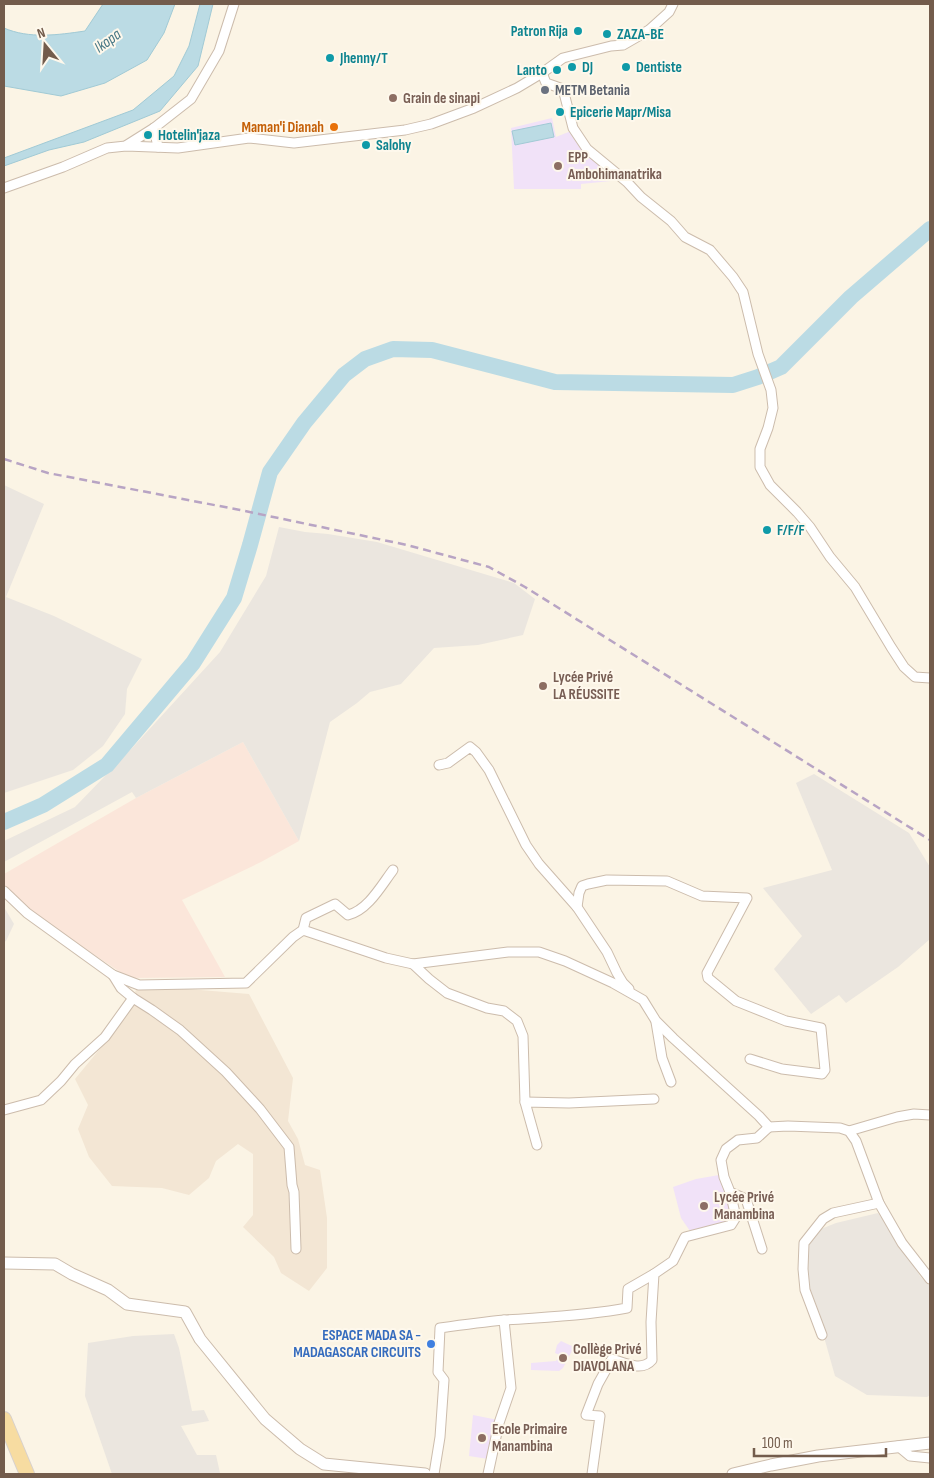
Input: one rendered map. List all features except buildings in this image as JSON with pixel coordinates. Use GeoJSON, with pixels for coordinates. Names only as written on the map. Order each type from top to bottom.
{"type":"FeatureCollection","features":[{"type":"Feature","properties":{"kind":"main road"},"geometry":{"type":"LineString","coordinates":[[4,1419],[27,1474]]}},
{"type":"Feature","properties":{"kind":"street"},"geometry":{"type":"LineString","coordinates":[[126,146],[154,128],[191,99],[212,66],[219,51],[234,4]]}},
{"type":"Feature","properties":{"kind":"street"},"geometry":{"type":"LineString","coordinates":[[4,188],[63,167],[107,148],[126,146],[178,148],[250,138],[294,143],[405,130],[431,124],[474,108],[517,88],[563,58],[611,46],[623,45],[649,30],[668,12],[673,4]]}},
{"type":"Feature","properties":{"kind":"street"},"geometry":{"type":"LineString","coordinates":[[542,73],[546,83],[563,89],[573,128],[586,149],[671,221],[684,237],[710,250],[743,292],[748,317],[768,381],[773,408],[760,449],[760,467],[770,485],[810,527],[830,557],[855,587],[904,667],[915,677],[930,678]]}},
{"type":"Feature","properties":{"kind":"street"},"geometry":{"type":"LineString","coordinates":[[154,128],[158,148]]}},
{"type":"Feature","properties":{"kind":"street"},"geometry":{"type":"LineString","coordinates":[[439,764],[448,763],[470,747],[476,752],[489,770],[526,845],[539,864],[577,907],[608,952],[623,984],[643,1000],[656,1021],[672,1038],[769,1127]]}},
{"type":"Feature","properties":{"kind":"street"},"geometry":{"type":"LineString","coordinates":[[4,892],[27,913],[113,974],[140,985],[246,983],[293,937],[303,930],[306,918],[335,904],[348,915],[356,913],[370,901],[393,870]]}},
{"type":"Feature","properties":{"kind":"street"},"geometry":{"type":"LineString","coordinates":[[577,907],[582,886],[607,880],[666,881],[702,896],[747,898],[707,973],[708,978],[736,1001],[786,1021],[821,1028],[825,1070],[822,1074],[782,1069],[750,1059]]}},
{"type":"Feature","properties":{"kind":"street"},"geometry":{"type":"LineString","coordinates":[[303,930],[386,958],[413,964],[508,952],[539,952],[565,961],[613,983],[643,1000]]}},
{"type":"Feature","properties":{"kind":"street"},"geometry":{"type":"LineString","coordinates":[[413,964],[446,993],[487,1008],[504,1011],[518,1021],[523,1036],[525,1102],[536,1145]]}},
{"type":"Feature","properties":{"kind":"street"},"geometry":{"type":"LineString","coordinates":[[113,974],[121,988],[180,1030],[226,1072],[260,1109],[289,1147],[294,1192],[296,1249]]}},
{"type":"Feature","properties":{"kind":"street"},"geometry":{"type":"LineString","coordinates":[[4,1110],[41,1100],[61,1081],[74,1064],[105,1037],[133,998]]}},
{"type":"Feature","properties":{"kind":"street"},"geometry":{"type":"LineString","coordinates":[[656,1021],[662,1058],[671,1082]]}},
{"type":"Feature","properties":{"kind":"street"},"geometry":{"type":"LineString","coordinates":[[525,1102],[569,1103],[654,1099]]}},
{"type":"Feature","properties":{"kind":"street"},"geometry":{"type":"LineString","coordinates":[[434,1474],[440,1437],[444,1380],[438,1372],[440,1328],[504,1320],[604,1312],[627,1308],[628,1289],[673,1261],[685,1238],[731,1225],[736,1217],[721,1160],[726,1149],[738,1140],[757,1138],[769,1127],[840,1128],[849,1131],[896,1117],[914,1114],[930,1115]]}},
{"type":"Feature","properties":{"kind":"street"},"geometry":{"type":"LineString","coordinates":[[849,1131],[856,1141],[879,1203],[902,1243],[930,1279]]}},
{"type":"Feature","properties":{"kind":"street"},"geometry":{"type":"LineString","coordinates":[[730,1192],[746,1199],[762,1250]]}},
{"type":"Feature","properties":{"kind":"street"},"geometry":{"type":"LineString","coordinates":[[822,1335],[805,1290],[803,1269],[804,1242],[822,1219],[833,1213],[879,1203]]}},
{"type":"Feature","properties":{"kind":"street"},"geometry":{"type":"LineString","coordinates":[[4,1263],[55,1264],[108,1290],[127,1304],[185,1312],[200,1339],[265,1419],[300,1449],[324,1464],[425,1474]]}},
{"type":"Feature","properties":{"kind":"street"},"geometry":{"type":"LineString","coordinates":[[592,1474],[600,1416],[586,1415],[598,1384],[612,1359],[640,1367],[648,1365],[652,1360],[651,1322],[654,1274]]}},
{"type":"Feature","properties":{"kind":"street"},"geometry":{"type":"LineString","coordinates":[[488,1474],[499,1423],[511,1388],[504,1320]]}},
{"type":"Feature","properties":{"kind":"street"},"geometry":{"type":"LineString","coordinates":[[733,1474],[818,1456],[930,1442]]}},
{"type":"Feature","properties":{"kind":"street"},"geometry":{"type":"LineString","coordinates":[[898,1446],[910,1456],[930,1458]]}},
{"type":"Feature","properties":{"kind":"shaded area","name":"EPP Ambohimanatrika"},"geometry":{"type":"Polygon","coordinates":[[[552,118],[556,137],[571,131],[621,180],[581,184],[581,189],[514,189],[511,128],[552,118]]]}},
{"type":"Feature","properties":{"kind":"shaded area"},"geometry":{"type":"Polygon","coordinates":[[[4,485],[44,504],[6,597],[54,616],[142,659],[127,689],[125,714],[103,746],[73,770],[4,793],[4,485]]]}},
{"type":"Feature","properties":{"kind":"shaded area"},"geometry":{"type":"Polygon","coordinates":[[[279,527],[377,542],[514,583],[535,599],[523,635],[478,645],[434,648],[401,684],[370,692],[330,722],[299,841],[243,742],[136,798],[132,792],[4,862],[4,841],[75,807],[220,652],[266,576],[279,527]]]}},
{"type":"Feature","properties":{"kind":"shaded area"},"geometry":{"type":"Polygon","coordinates":[[[243,742],[299,841],[261,862],[182,900],[225,977],[129,978],[26,909],[4,890],[4,874],[136,798],[243,742]]]}},
{"type":"Feature","properties":{"kind":"shaded area"},"geometry":{"type":"Polygon","coordinates":[[[814,774],[909,833],[930,867],[930,939],[898,967],[846,1003],[839,995],[811,1014],[774,969],[802,936],[763,888],[832,870],[796,783],[814,774]]]}},
{"type":"Feature","properties":{"kind":"shaded area"},"geometry":{"type":"Polygon","coordinates":[[[4,907],[14,924],[4,942],[4,907]]]}},
{"type":"Feature","properties":{"kind":"shaded area"},"geometry":{"type":"Polygon","coordinates":[[[139,985],[249,994],[293,1078],[288,1121],[298,1139],[305,1165],[320,1170],[327,1218],[327,1268],[309,1291],[281,1273],[274,1257],[243,1227],[253,1215],[253,1154],[238,1144],[216,1161],[209,1178],[189,1195],[162,1188],[112,1186],[89,1157],[78,1129],[88,1105],[75,1079],[108,1039],[139,985]]]}},
{"type":"Feature","properties":{"kind":"shaded area","name":"Lycée Privé Manambina"},"geometry":{"type":"Polygon","coordinates":[[[719,1175],[727,1195],[732,1218],[730,1222],[690,1231],[681,1218],[673,1187],[696,1179],[719,1175]]]}},
{"type":"Feature","properties":{"kind":"shaded area"},"geometry":{"type":"Polygon","coordinates":[[[878,1213],[908,1254],[920,1276],[930,1286],[930,1395],[927,1397],[867,1395],[835,1376],[824,1337],[807,1292],[805,1245],[821,1229],[836,1223],[878,1213]]]}},
{"type":"Feature","properties":{"kind":"shaded area"},"geometry":{"type":"Polygon","coordinates":[[[174,1334],[179,1348],[192,1411],[204,1410],[209,1421],[181,1426],[197,1455],[216,1455],[220,1473],[112,1474],[85,1396],[88,1343],[133,1336],[174,1334]]]}},
{"type":"Feature","properties":{"kind":"shaded area","name":"Collège Privé DIAVOLANA"},"geometry":{"type":"Polygon","coordinates":[[[561,1341],[574,1347],[563,1368],[559,1371],[531,1370],[531,1363],[556,1361],[560,1355],[555,1353],[557,1345],[561,1341]]]}},
{"type":"Feature","properties":{"kind":"shaded area","name":"Ecole Primaire Manambina"},"geometry":{"type":"Polygon","coordinates":[[[473,1415],[498,1420],[488,1459],[469,1456],[473,1415]]]}},
{"type":"Feature","properties":{"kind":"water","name":"Ikopa"},"geometry":{"type":"Polygon","coordinates":[[[103,4],[175,4],[164,33],[147,60],[105,83],[61,96],[4,86],[4,28],[33,35],[54,35],[85,31],[103,4]]]}},
{"type":"Feature","properties":{"kind":"water"},"geometry":{"type":"Polygon","coordinates":[[[200,4],[213,4],[198,66],[160,111],[84,142],[49,150],[4,166],[4,158],[133,110],[174,76],[189,46],[200,4]]]}},
{"type":"Feature","properties":{"kind":"water"},"geometry":{"type":"Polygon","coordinates":[[[551,123],[554,137],[515,145],[512,131],[551,123]]]}},
{"type":"Feature","properties":{"kind":"waterway"},"geometry":{"type":"LineString","coordinates":[[4,822],[43,805],[107,765],[193,663],[234,598],[270,472],[304,423],[344,375],[365,359],[393,349],[432,350],[555,382],[733,385],[781,367],[851,297],[930,229]]}},
{"type":"Feature","properties":{"kind":"railway"},"geometry":{"type":"LineString","coordinates":[[4,459],[48,473],[407,545],[489,567],[525,587],[930,840]]}},
{"type":"Feature","properties":{"kind":"place","name":"Patron Rija"},"geometry":{"type":"Point","coordinates":[578,31]}},
{"type":"Feature","properties":{"kind":"place","name":"ZAZA-BE"},"geometry":{"type":"Point","coordinates":[607,34]}},
{"type":"Feature","properties":{"kind":"place","name":"Jhenny/T"},"geometry":{"type":"Point","coordinates":[330,58]}},
{"type":"Feature","properties":{"kind":"place","name":"DJ"},"geometry":{"type":"Point","coordinates":[572,67]}},
{"type":"Feature","properties":{"kind":"place","name":"Dentiste"},"geometry":{"type":"Point","coordinates":[626,67]}},
{"type":"Feature","properties":{"kind":"place","name":"Lanto"},"geometry":{"type":"Point","coordinates":[557,70]}},
{"type":"Feature","properties":{"kind":"place","name":"METM Betania"},"geometry":{"type":"Point","coordinates":[545,90]}},
{"type":"Feature","properties":{"kind":"place","name":"Grain de sinapi"},"geometry":{"type":"Point","coordinates":[393,98]}},
{"type":"Feature","properties":{"kind":"place","name":"Epicerie Mapr/Misa"},"geometry":{"type":"Point","coordinates":[560,112]}},
{"type":"Feature","properties":{"kind":"place","name":"Maman'i Dianah"},"geometry":{"type":"Point","coordinates":[334,127]}},
{"type":"Feature","properties":{"kind":"place","name":"Hotelin'jaza"},"geometry":{"type":"Point","coordinates":[148,135]}},
{"type":"Feature","properties":{"kind":"place","name":"Salohy"},"geometry":{"type":"Point","coordinates":[366,145]}},
{"type":"Feature","properties":{"kind":"place","name":"EPP Ambohimanatrika"},"geometry":{"type":"Point","coordinates":[558,166]}},
{"type":"Feature","properties":{"kind":"place","name":"F/F/F"},"geometry":{"type":"Point","coordinates":[767,530]}},
{"type":"Feature","properties":{"kind":"place","name":"Lycée Privé LA RÉUSSITE"},"geometry":{"type":"Point","coordinates":[543,686]}},
{"type":"Feature","properties":{"kind":"place","name":"Lycée Privé Manambina"},"geometry":{"type":"Point","coordinates":[704,1206]}},
{"type":"Feature","properties":{"kind":"place","name":"ESPACE MADA SA - MADAGASCAR CIRCUITS"},"geometry":{"type":"Point","coordinates":[431,1344]}},
{"type":"Feature","properties":{"kind":"place","name":"Collège Privé DIAVOLANA"},"geometry":{"type":"Point","coordinates":[563,1358]}},
{"type":"Feature","properties":{"kind":"place","name":"Ecole Primaire Manambina"},"geometry":{"type":"Point","coordinates":[482,1438]}}]}
